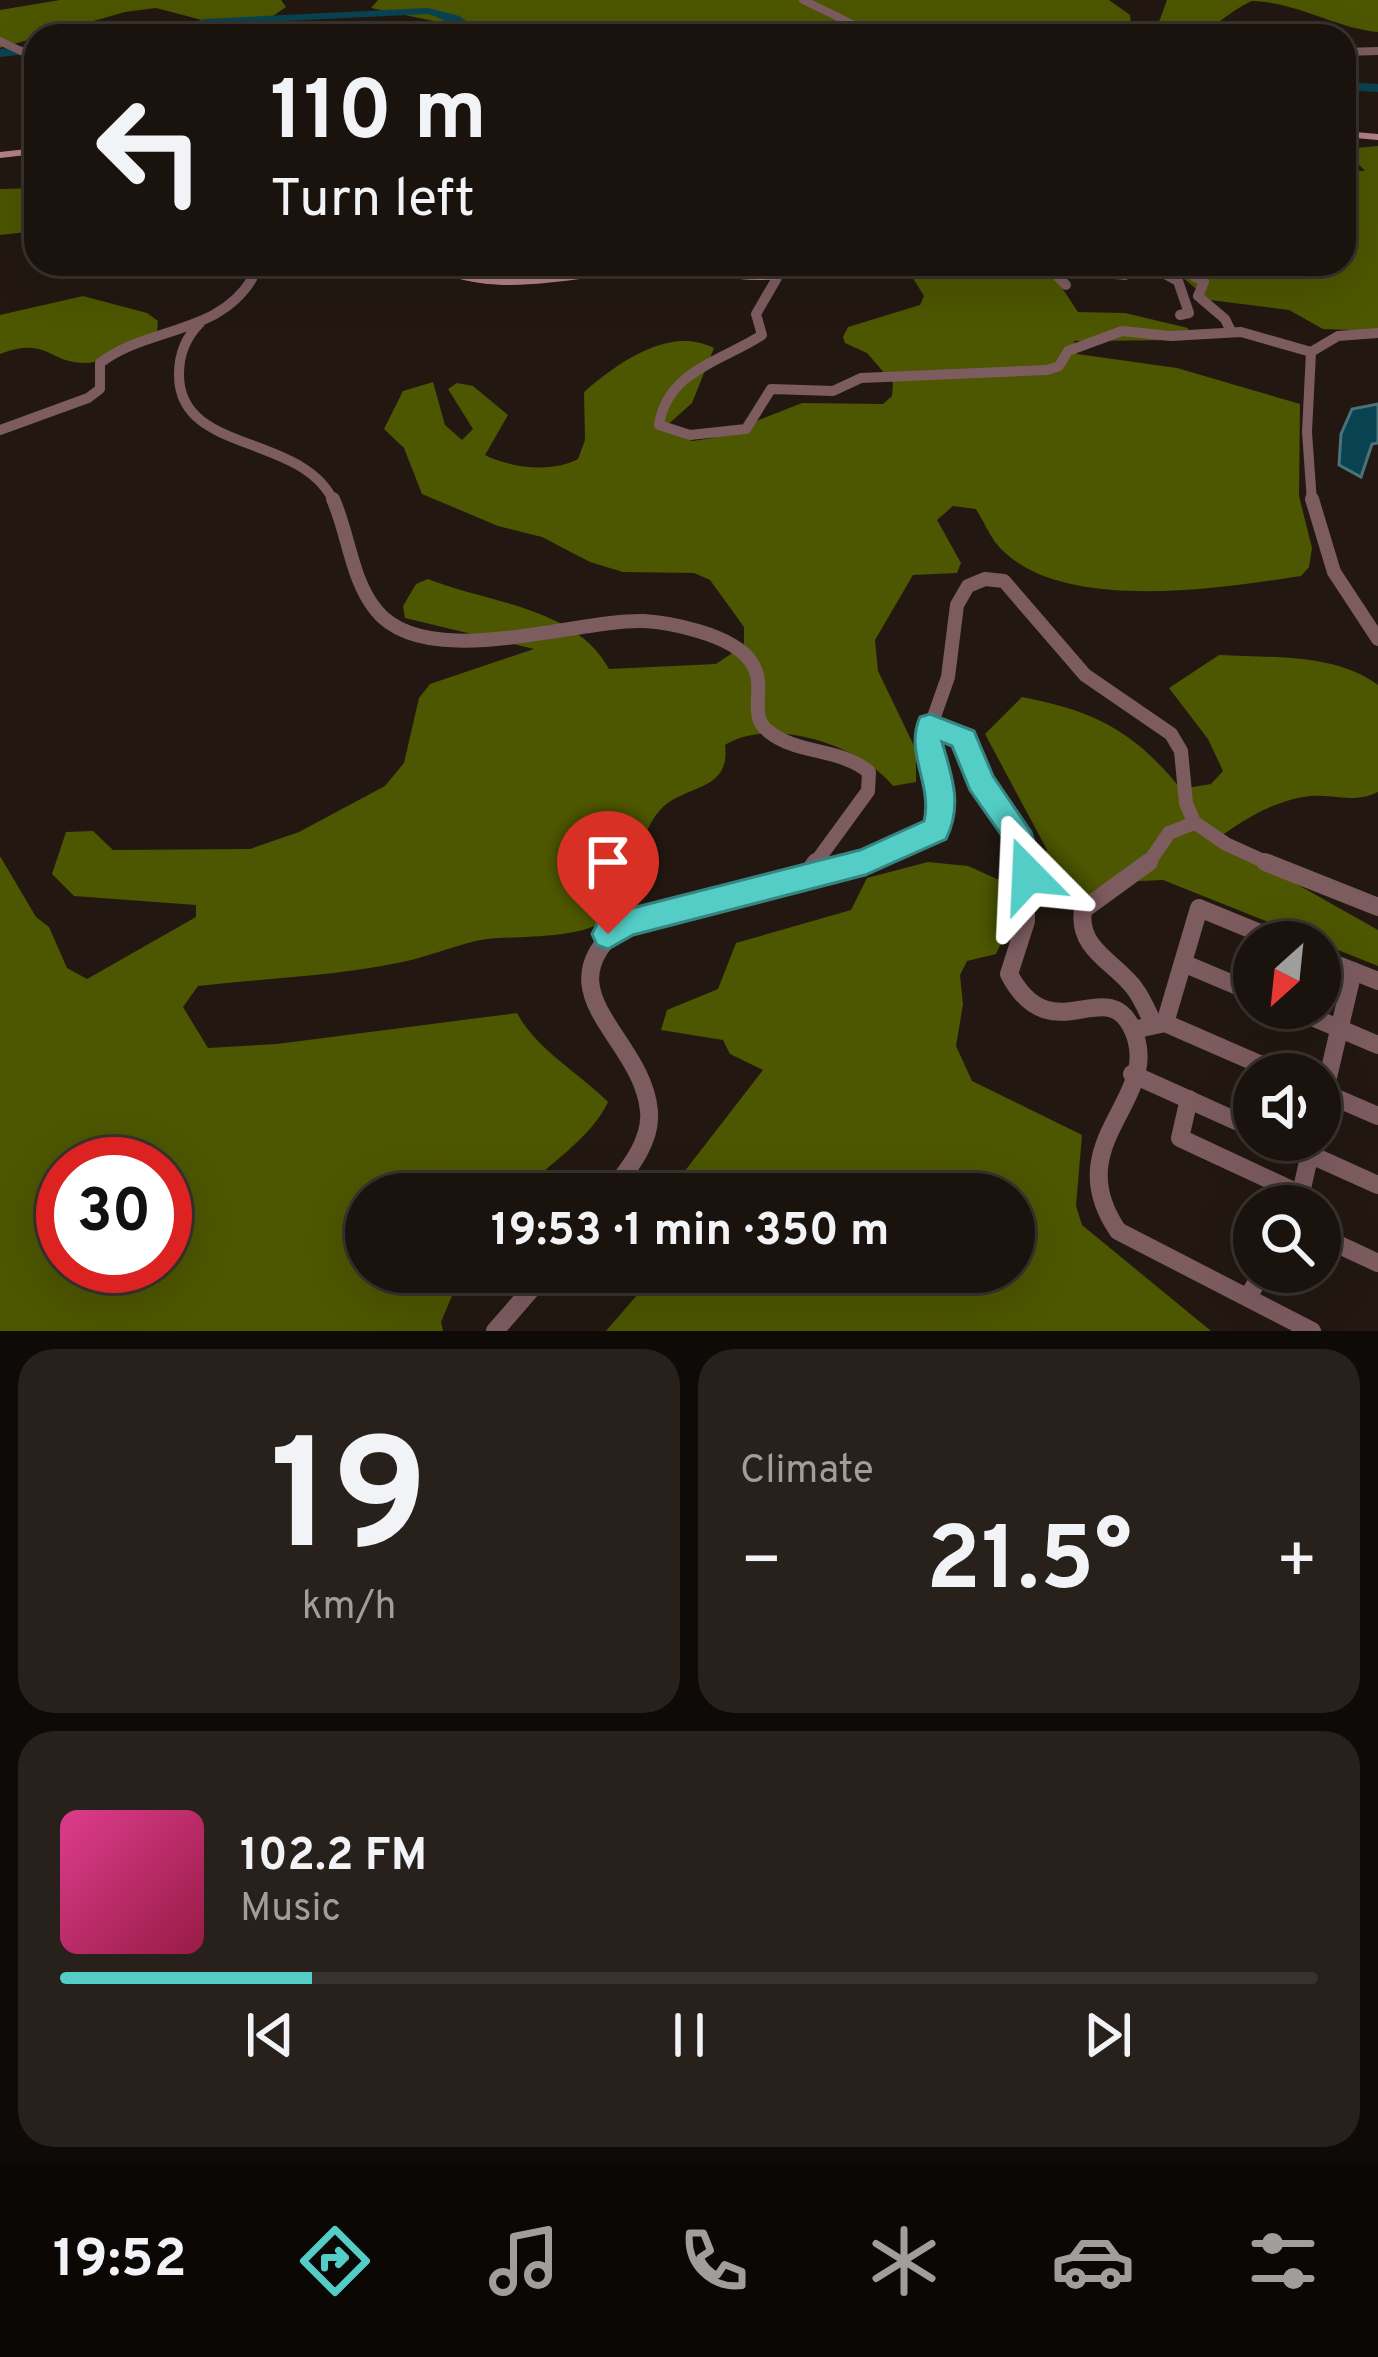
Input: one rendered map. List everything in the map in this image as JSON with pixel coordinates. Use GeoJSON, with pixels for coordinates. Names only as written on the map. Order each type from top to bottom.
{"type":"FeatureCollection","features":[{"type":"Feature","properties":{"kind":"street"},"geometry":{"type":"LineString","coordinates":[[803,0],[852,24]]}},
{"type":"Feature","properties":{"kind":"street"},"geometry":{"type":"LineString","coordinates":[[0,430],[88,398],[100,389],[100,363],[112,351],[200,323],[240,300],[250,276]]}},
{"type":"Feature","properties":{"kind":"street"},"geometry":{"type":"LineString","coordinates":[[488,276],[543,280],[584,276]]}},
{"type":"Feature","properties":{"kind":"street"},"geometry":{"type":"LineString","coordinates":[[759,276],[783,276]]}},
{"type":"Feature","properties":{"kind":"street"},"geometry":{"type":"LineString","coordinates":[[1059,276],[1066,285]]}},
{"type":"Feature","properties":{"kind":"street"},"geometry":{"type":"LineString","coordinates":[[1170,276],[1195,280],[1192,297],[1231,332]]}},
{"type":"Feature","properties":{"kind":"street"},"geometry":{"type":"LineString","coordinates":[[1170,276],[1183,288],[1189,313],[1180,316]]}},
{"type":"Feature","properties":{"kind":"street"},"geometry":{"type":"LineString","coordinates":[[777,278],[756,314],[762,334],[677,381],[658,417],[659,425],[680,434],[727,435],[746,429],[771,389],[832,391],[861,379],[1047,370],[1059,366],[1068,351],[1122,331],[1171,336],[1231,332],[1311,352],[1338,336],[1378,333]]}},
{"type":"Feature","properties":{"kind":"street"},"geometry":{"type":"LineString","coordinates":[[200,323],[182,348],[178,382],[185,410],[198,425],[281,452],[328,488],[372,606],[386,622],[440,640],[672,622],[735,646],[754,667],[762,685],[755,710],[761,728],[786,743],[848,757],[868,772],[868,791],[808,873]]}},
{"type":"Feature","properties":{"kind":"street"},"geometry":{"type":"LineString","coordinates":[[1311,352],[1309,472],[1319,542],[1335,580],[1378,639]]}},
{"type":"Feature","properties":{"kind":"street"},"geometry":{"type":"LineString","coordinates":[[623,1173],[642,1144],[650,1114],[644,1083],[586,981],[592,958],[608,934],[624,923],[865,862],[936,830],[940,786],[927,742],[949,676],[959,604],[975,582],[1004,581],[1083,676],[1118,703],[1162,724],[1179,744],[1194,823]]}},
{"type":"Feature","properties":{"kind":"street"},"geometry":{"type":"LineString","coordinates":[[930,725],[964,739],[981,782],[1016,832],[1024,857],[1029,897],[1019,952],[1009,974],[1014,989],[1029,1009],[1047,1016],[1103,1006],[1122,1013],[1133,1030],[1138,1052],[1096,1172],[1097,1197],[1106,1218],[1118,1231],[1312,1331]]}},
{"type":"Feature","properties":{"kind":"street"},"geometry":{"type":"LineString","coordinates":[[1194,823],[1246,851],[1378,907]]}},
{"type":"Feature","properties":{"kind":"street"},"geometry":{"type":"LineString","coordinates":[[1194,823],[1169,833],[1145,867],[1084,910],[1080,920],[1085,939],[1135,989],[1159,1024],[1233,1054]]}},
{"type":"Feature","properties":{"kind":"street"},"geometry":{"type":"LineString","coordinates":[[1159,1024],[1199,908],[1233,922]]}},
{"type":"Feature","properties":{"kind":"street"},"geometry":{"type":"LineString","coordinates":[[1183,963],[1233,984]]}},
{"type":"Feature","properties":{"kind":"street"},"geometry":{"type":"LineString","coordinates":[[1341,966],[1378,981]]}},
{"type":"Feature","properties":{"kind":"street"},"geometry":{"type":"LineString","coordinates":[[1341,1020],[1353,971]]}},
{"type":"Feature","properties":{"kind":"street"},"geometry":{"type":"LineString","coordinates":[[1133,1030],[1159,1024]]}},
{"type":"Feature","properties":{"kind":"street"},"geometry":{"type":"LineString","coordinates":[[1341,1029],[1378,1045]]}},
{"type":"Feature","properties":{"kind":"street"},"geometry":{"type":"LineString","coordinates":[[1132,1074],[1233,1120]]}},
{"type":"Feature","properties":{"kind":"street"},"geometry":{"type":"LineString","coordinates":[[1189,1100],[1180,1138],[1270,1185]]}},
{"type":"Feature","properties":{"kind":"street"},"geometry":{"type":"LineString","coordinates":[[1341,1104],[1378,1116]]}},
{"type":"Feature","properties":{"kind":"street"},"geometry":{"type":"LineString","coordinates":[[1336,1161],[1378,1185]]}},
{"type":"Feature","properties":{"kind":"street"},"geometry":{"type":"LineString","coordinates":[[1341,1246],[1378,1263]]}},
{"type":"Feature","properties":{"kind":"street"},"geometry":{"type":"LineString","coordinates":[[496,1331],[528,1293]]}},
{"type":"Feature","properties":{"kind":"green space"},"geometry":{"type":"Polygon","coordinates":[[[60,0],[281,0],[286,7],[270,18],[228,24],[156,8],[83,24],[24,24],[24,41],[0,48],[0,10],[60,0]]]}},
{"type":"Feature","properties":{"kind":"green space"},"geometry":{"type":"Polygon","coordinates":[[[378,0],[1109,0],[1130,15],[1131,24],[448,24],[371,8],[378,0]]]}},
{"type":"Feature","properties":{"kind":"green space"},"geometry":{"type":"Polygon","coordinates":[[[1167,0],[1378,0],[1378,32],[1252,1],[1215,24],[1158,24],[1167,0]]]}},
{"type":"Feature","properties":{"kind":"green space"},"geometry":{"type":"Polygon","coordinates":[[[1378,146],[1378,331],[1323,329],[1289,310],[1210,300],[1179,276],[1356,276],[1356,171],[1365,171],[1356,162],[1356,148],[1378,146]]]}},
{"type":"Feature","properties":{"kind":"green space"},"geometry":{"type":"Polygon","coordinates":[[[24,188],[24,232],[0,235],[0,189],[24,188]]]}},
{"type":"Feature","properties":{"kind":"green space"},"geometry":{"type":"Polygon","coordinates":[[[912,276],[1054,276],[1078,312],[1125,313],[1188,328],[1188,340],[1074,341],[1077,354],[1177,368],[1300,404],[1299,496],[1312,548],[1309,567],[1301,576],[1228,586],[1140,591],[1096,588],[1056,580],[1022,565],[995,542],[976,509],[953,506],[937,520],[961,563],[957,573],[913,575],[875,640],[878,671],[916,750],[916,782],[893,786],[859,758],[814,739],[766,733],[744,737],[725,745],[725,761],[713,780],[661,809],[645,836],[623,898],[592,927],[563,934],[487,939],[356,970],[198,986],[183,1007],[208,1048],[277,1044],[517,1013],[547,1050],[608,1102],[580,1139],[542,1173],[345,1173],[345,1293],[453,1293],[441,1322],[443,1331],[0,1331],[0,856],[36,917],[49,927],[67,968],[87,979],[196,917],[196,905],[74,896],[52,874],[66,832],[93,831],[113,850],[250,849],[299,832],[385,786],[404,763],[419,698],[430,684],[534,649],[405,618],[403,606],[416,584],[428,579],[553,620],[594,648],[609,669],[716,664],[744,645],[744,627],[710,580],[694,573],[623,572],[422,494],[404,448],[384,429],[403,391],[433,382],[445,425],[462,440],[473,429],[448,389],[457,383],[473,386],[508,415],[485,455],[519,466],[568,463],[578,459],[585,440],[584,392],[628,359],[680,341],[714,348],[692,403],[664,428],[692,441],[713,438],[802,403],[883,404],[892,396],[893,383],[867,353],[845,343],[848,327],[920,305],[924,296],[912,276]]]}},
{"type":"Feature","properties":{"kind":"green space"},"geometry":{"type":"Polygon","coordinates":[[[83,296],[147,313],[158,321],[157,332],[94,362],[73,362],[28,348],[0,354],[0,315],[83,296]]]}},
{"type":"Feature","properties":{"kind":"green space"},"geometry":{"type":"Polygon","coordinates":[[[1219,655],[1322,662],[1378,685],[1378,792],[1359,798],[1291,800],[1257,813],[1217,839],[1378,930],[1378,966],[1341,951],[1341,921],[1266,921],[1163,880],[1116,882],[1067,906],[1018,908],[996,954],[967,961],[960,975],[963,1004],[956,1046],[972,1081],[1082,1135],[1076,1206],[1082,1225],[1211,1331],[606,1331],[639,1293],[1035,1293],[1035,1173],[683,1173],[763,1070],[730,1054],[723,1040],[661,1030],[667,1010],[718,989],[736,943],[851,910],[867,878],[928,862],[968,866],[997,879],[1039,872],[1047,850],[985,734],[1022,697],[1071,709],[1111,726],[1147,752],[1181,789],[1211,784],[1223,771],[1208,739],[1169,688],[1219,655]]]}},
{"type":"Feature","properties":{"kind":"water"},"geometry":{"type":"Polygon","coordinates":[[[1378,404],[1378,443],[1372,444],[1361,477],[1339,465],[1341,434],[1352,409],[1378,404]]]}},
{"type":"Feature","properties":{"kind":"waterway"},"geometry":{"type":"LineString","coordinates":[[196,24],[428,11],[464,24]]}},
{"type":"Feature","properties":{"kind":"waterway"},"geometry":{"type":"LineString","coordinates":[[0,53],[24,50]]}},
{"type":"Feature","properties":{"kind":"waterway"},"geometry":{"type":"LineString","coordinates":[[1356,87],[1378,88]]}},
{"type":"Feature","properties":{"kind":"route"},"geometry":{"type":"LineString","coordinates":[[608,934],[624,923],[865,862],[936,830],[940,786],[927,742],[930,725],[964,739],[981,782],[1016,832],[1028,875]]}}]}
